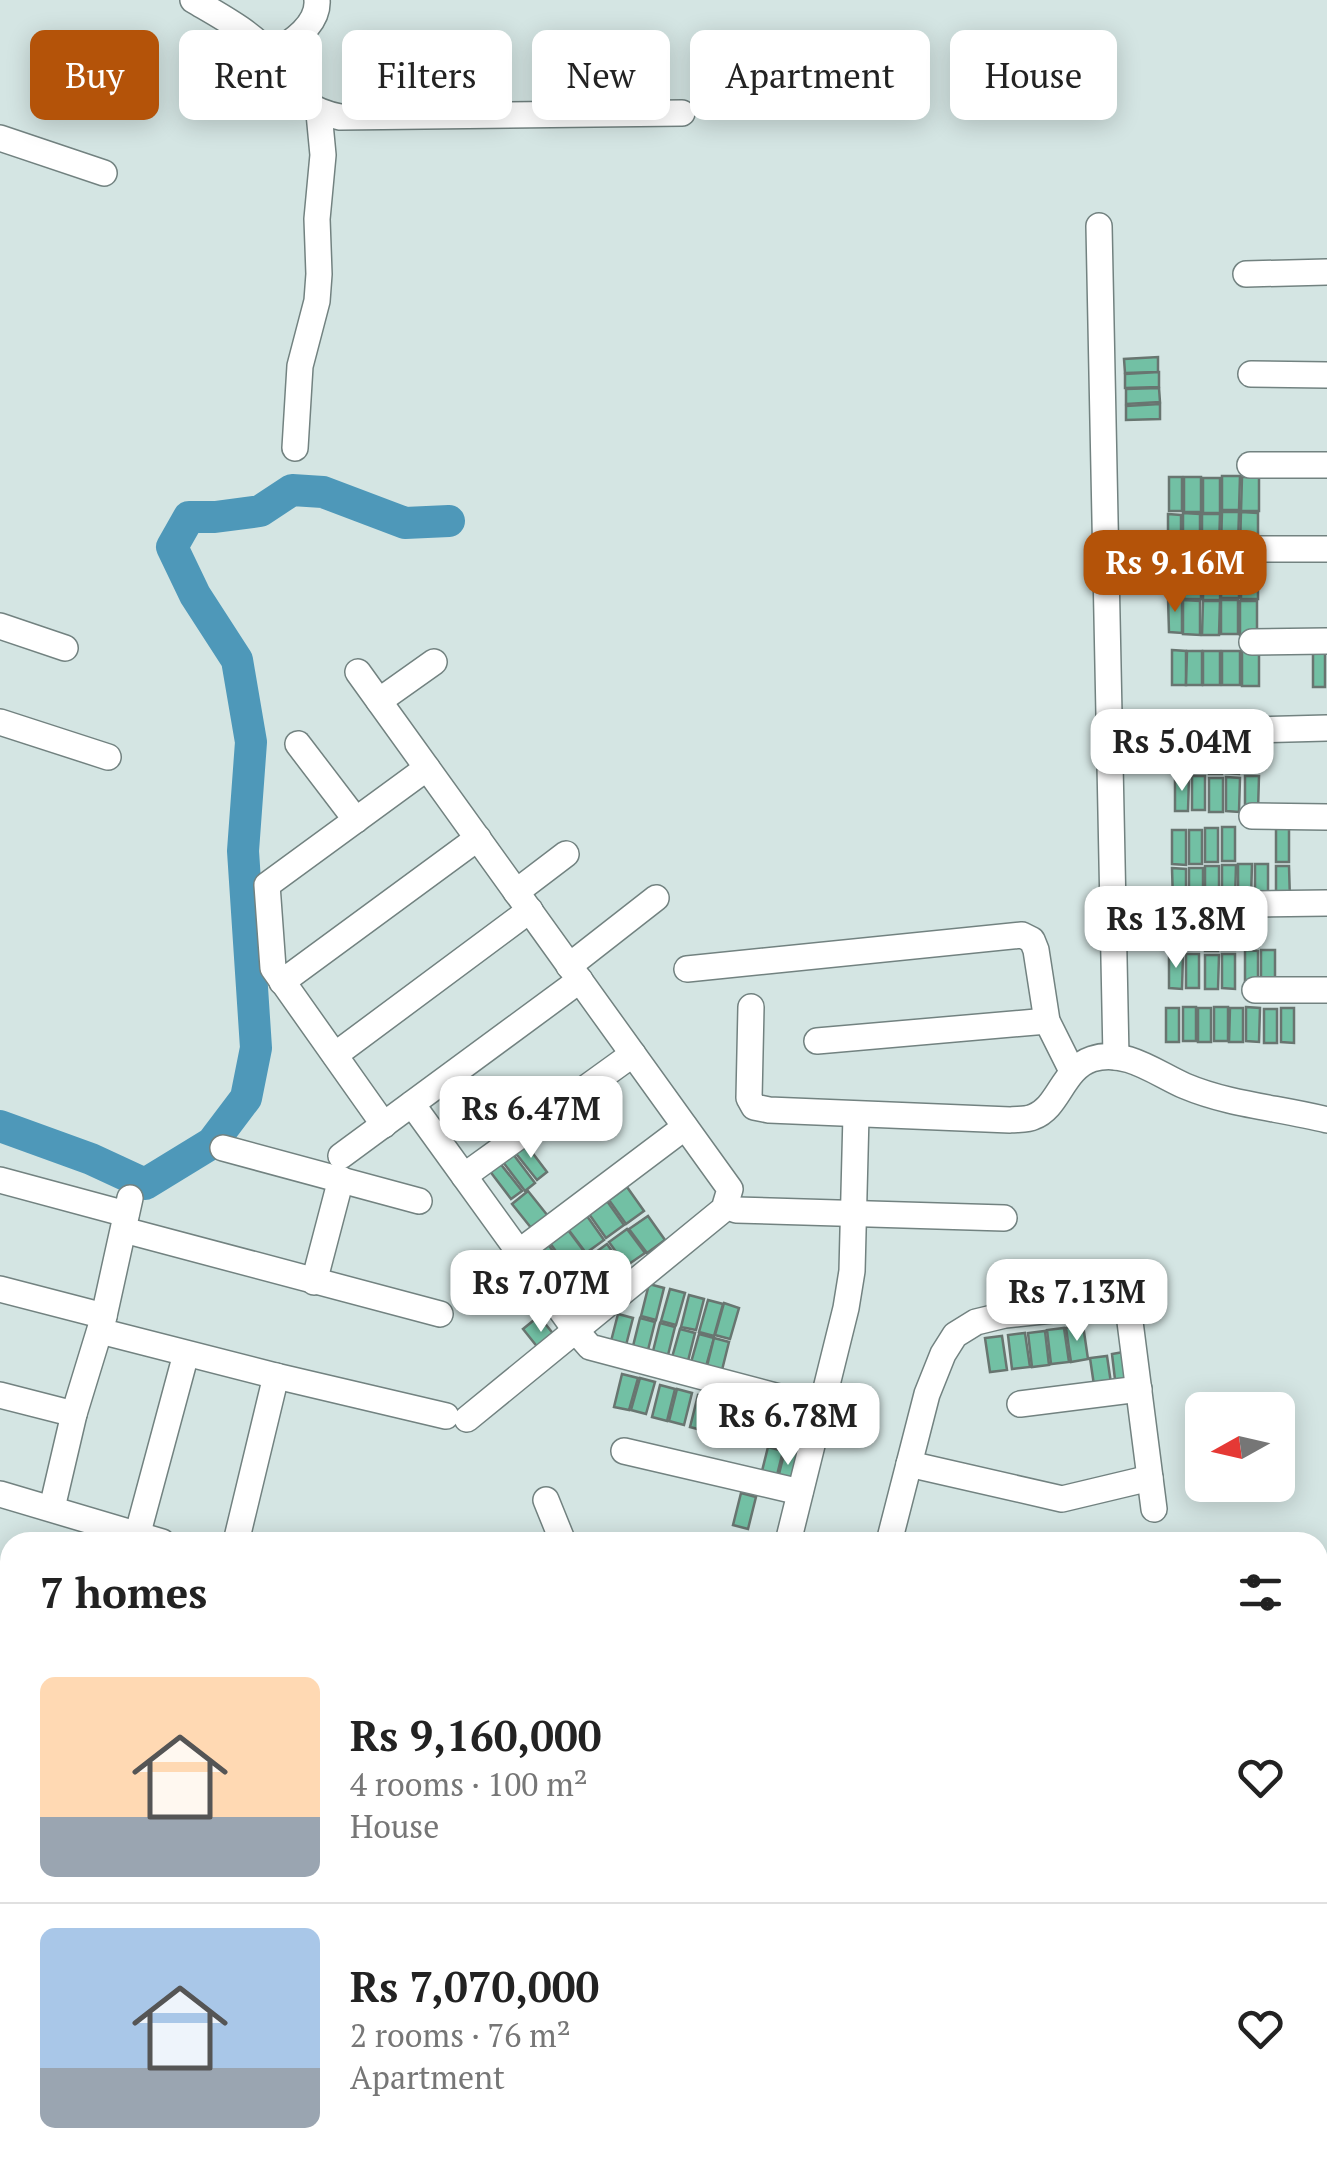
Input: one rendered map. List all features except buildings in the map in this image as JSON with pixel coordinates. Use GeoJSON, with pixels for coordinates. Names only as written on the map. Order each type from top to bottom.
{"type":"FeatureCollection","features":[{"type":"Feature","properties":{"kind":"street"},"geometry":{"type":"LineString","coordinates":[[193,0],[242,30]]}},
{"type":"Feature","properties":{"kind":"street"},"geometry":{"type":"LineString","coordinates":[[302,30],[318,8],[316,0]]}},
{"type":"Feature","properties":{"kind":"street"},"geometry":{"type":"LineString","coordinates":[[322,113],[340,117],[682,113]]}},
{"type":"Feature","properties":{"kind":"street"},"geometry":{"type":"LineString","coordinates":[[295,448],[300,366],[317,301],[317,219],[323,154],[320,120]]}},
{"type":"Feature","properties":{"kind":"street"},"geometry":{"type":"LineString","coordinates":[[0,138],[104,173]]}},
{"type":"Feature","properties":{"kind":"street"},"geometry":{"type":"LineString","coordinates":[[1099,226],[1116,1057]]}},
{"type":"Feature","properties":{"kind":"street"},"geometry":{"type":"LineString","coordinates":[[1246,274],[1327,272]]}},
{"type":"Feature","properties":{"kind":"street"},"geometry":{"type":"LineString","coordinates":[[1250,374],[1327,375]]}},
{"type":"Feature","properties":{"kind":"street"},"geometry":{"type":"LineString","coordinates":[[1250,465],[1327,465]]}},
{"type":"Feature","properties":{"kind":"street"},"geometry":{"type":"LineString","coordinates":[[1244,549],[1327,549]]}},
{"type":"Feature","properties":{"kind":"street"},"geometry":{"type":"LineString","coordinates":[[0,626],[65,648]]}},
{"type":"Feature","properties":{"kind":"street"},"geometry":{"type":"LineString","coordinates":[[1252,642],[1327,641]]}},
{"type":"Feature","properties":{"kind":"street"},"geometry":{"type":"LineString","coordinates":[[380,701],[434,662]]}},
{"type":"Feature","properties":{"kind":"street"},"geometry":{"type":"LineString","coordinates":[[0,1289],[186,1354],[457,1418],[576,1331],[724,1210],[730,1189],[358,672]]}},
{"type":"Feature","properties":{"kind":"street"},"geometry":{"type":"LineString","coordinates":[[0,722],[108,758]]}},
{"type":"Feature","properties":{"kind":"street"},"geometry":{"type":"LineString","coordinates":[[1253,730],[1327,728]]}},
{"type":"Feature","properties":{"kind":"street"},"geometry":{"type":"LineString","coordinates":[[298,744],[356,820]]}},
{"type":"Feature","properties":{"kind":"street"},"geometry":{"type":"LineString","coordinates":[[384,1124],[273,968],[267,885],[428,768]]}},
{"type":"Feature","properties":{"kind":"street"},"geometry":{"type":"LineString","coordinates":[[1252,816],[1327,817]]}},
{"type":"Feature","properties":{"kind":"street"},"geometry":{"type":"LineString","coordinates":[[282,982],[478,838]]}},
{"type":"Feature","properties":{"kind":"street"},"geometry":{"type":"LineString","coordinates":[[335,1055],[523,901],[566,854]]}},
{"type":"Feature","properties":{"kind":"street"},"geometry":{"type":"LineString","coordinates":[[314,1282],[341,1168],[384,1124],[574,973],[656,898]]}},
{"type":"Feature","properties":{"kind":"street"},"geometry":{"type":"LineString","coordinates":[[1255,904],[1327,903]]}},
{"type":"Feature","properties":{"kind":"street"},"geometry":{"type":"LineString","coordinates":[[686,969],[1022,935],[1032,940],[1036,950],[1047,1021],[1072,1071]]}},
{"type":"Feature","properties":{"kind":"street"},"geometry":{"type":"LineString","coordinates":[[1254,990],[1327,990]]}},
{"type":"Feature","properties":{"kind":"street"},"geometry":{"type":"LineString","coordinates":[[752,1008],[749,1098],[754,1107],[769,1110],[1010,1120],[1033,1117],[1045,1110],[1072,1071],[1092,1059],[1116,1057],[1218,1098],[1327,1120]]}},
{"type":"Feature","properties":{"kind":"street"},"geometry":{"type":"LineString","coordinates":[[817,1040],[1047,1021]]}},
{"type":"Feature","properties":{"kind":"street"},"geometry":{"type":"LineString","coordinates":[[464,1176],[633,1054]]}},
{"type":"Feature","properties":{"kind":"street"},"geometry":{"type":"LineString","coordinates":[[412,1104],[590,1347],[821,1408]]}},
{"type":"Feature","properties":{"kind":"street"},"geometry":{"type":"LineString","coordinates":[[790,1532],[852,1270],[856,1115]]}},
{"type":"Feature","properties":{"kind":"street"},"geometry":{"type":"LineString","coordinates":[[519,1252],[685,1127]]}},
{"type":"Feature","properties":{"kind":"street"},"geometry":{"type":"LineString","coordinates":[[223,1148],[341,1168],[419,1200]]}},
{"type":"Feature","properties":{"kind":"street"},"geometry":{"type":"LineString","coordinates":[[0,1180],[127,1214],[314,1282],[440,1314]]}},
{"type":"Feature","properties":{"kind":"street"},"geometry":{"type":"LineString","coordinates":[[736,1210],[1004,1218]]}},
{"type":"Feature","properties":{"kind":"street"},"geometry":{"type":"LineString","coordinates":[[52,1508],[127,1214]]}},
{"type":"Feature","properties":{"kind":"street"},"geometry":{"type":"LineString","coordinates":[[892,1532],[926,1394],[942,1354],[955,1335],[976,1322],[1005,1315],[1108,1304],[1121,1306],[1130,1314],[1154,1508]]}},
{"type":"Feature","properties":{"kind":"street"},"geometry":{"type":"LineString","coordinates":[[137,1532],[186,1354]]}},
{"type":"Feature","properties":{"kind":"street"},"geometry":{"type":"LineString","coordinates":[[238,1532],[276,1376]]}},
{"type":"Feature","properties":{"kind":"street"},"geometry":{"type":"LineString","coordinates":[[1020,1404],[1139,1390]]}},
{"type":"Feature","properties":{"kind":"street"},"geometry":{"type":"LineString","coordinates":[[0,1395],[74,1414]]}},
{"type":"Feature","properties":{"kind":"street"},"geometry":{"type":"LineString","coordinates":[[624,1451],[800,1492]]}},
{"type":"Feature","properties":{"kind":"street"},"geometry":{"type":"LineString","coordinates":[[909,1464],[1062,1499],[1150,1478]]}},
{"type":"Feature","properties":{"kind":"street"},"geometry":{"type":"LineString","coordinates":[[0,1494],[124,1532]]}},
{"type":"Feature","properties":{"kind":"street"},"geometry":{"type":"LineString","coordinates":[[546,1500],[559,1532]]}},
{"type":"Feature","properties":{"kind":"waterway"},"geometry":{"type":"LineString","coordinates":[[0,1126],[91,1159],[145,1184],[212,1143],[246,1098],[256,1048],[243,851],[251,742],[237,660],[195,595],[172,547],[189,517],[260,511],[292,490],[323,492],[405,523],[449,521]]}}]}
